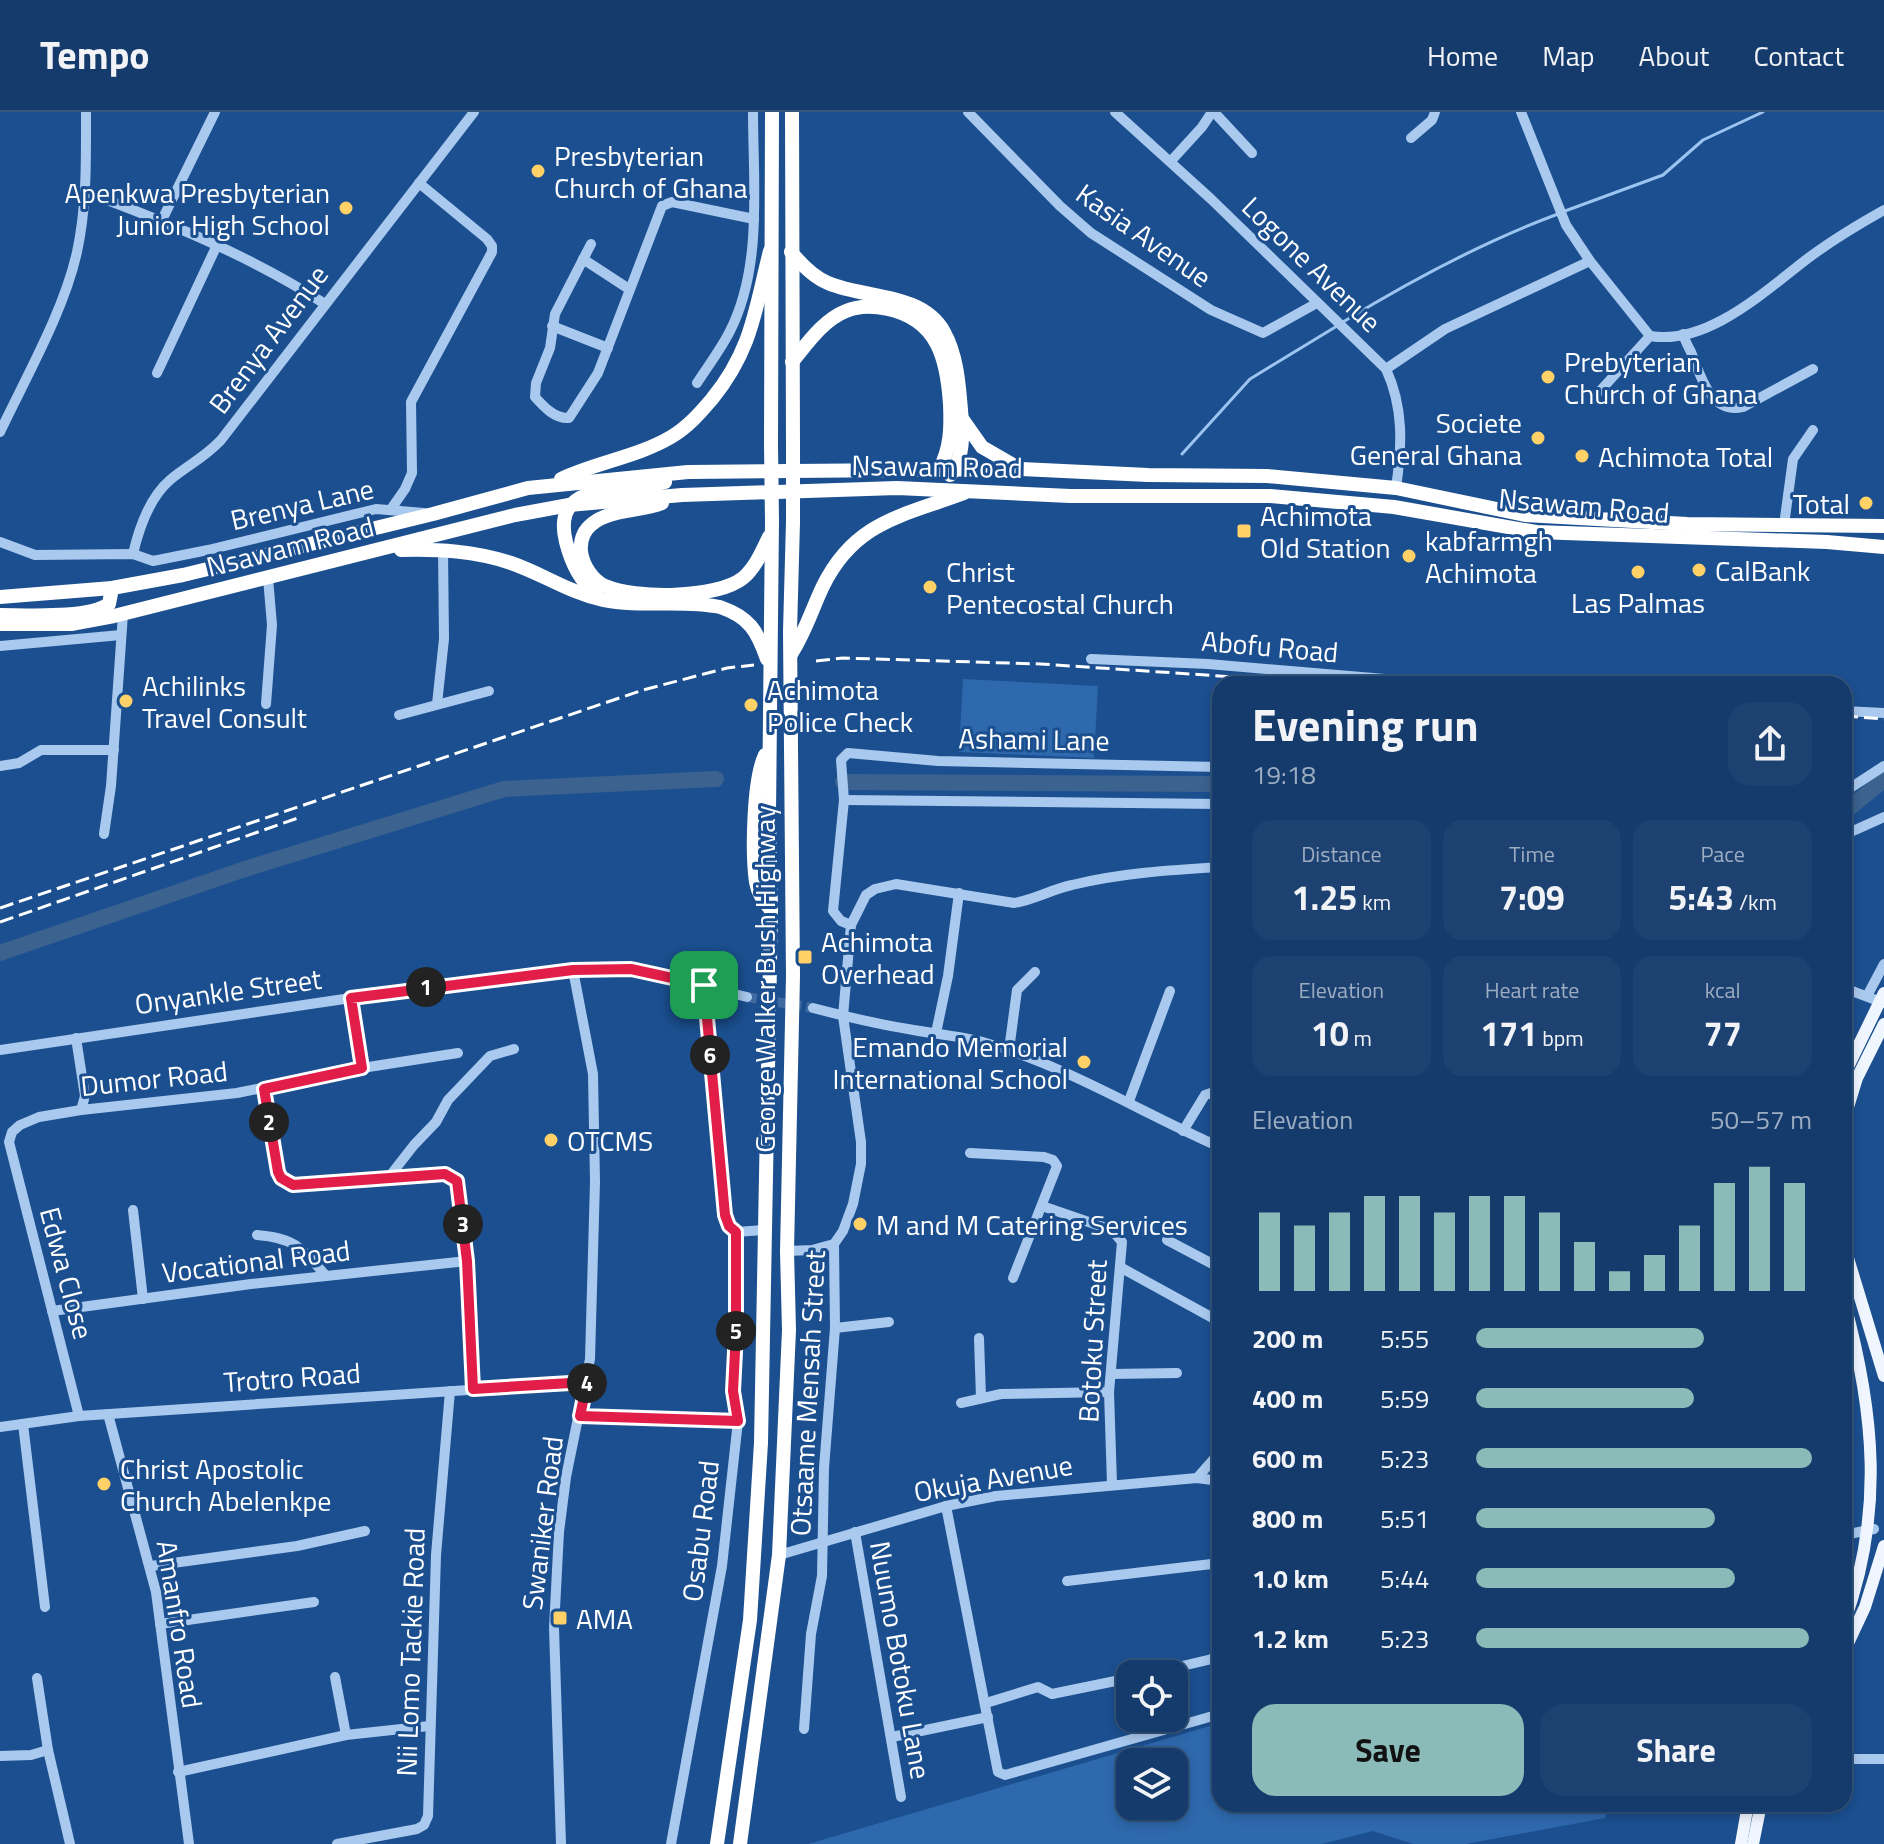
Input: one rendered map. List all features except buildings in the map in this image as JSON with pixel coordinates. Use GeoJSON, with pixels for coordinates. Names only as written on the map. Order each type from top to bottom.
{"type":"FeatureCollection","features":[{"type":"Feature","properties":{"kind":"highway"},"geometry":{"type":"LineString","coordinates":[[770,667],[772,112]]}},
{"type":"Feature","properties":{"kind":"highway","name":"George Walker Bush Highway"},"geometry":{"type":"LineString","coordinates":[[742,1844],[779,1555],[789,1330],[787,1251],[793,976],[793,113]]}},
{"type":"Feature","properties":{"kind":"highway"},"geometry":{"type":"LineString","coordinates":[[551,484],[671,437],[693,421],[726,381],[742,355],[758,307],[770,251]]}},
{"type":"Feature","properties":{"kind":"highway"},"geometry":{"type":"LineString","coordinates":[[791,252],[802,265],[826,283],[906,303],[932,316],[945,332],[955,366],[962,420],[955,469],[932,489]]}},
{"type":"Feature","properties":{"kind":"highway"},"geometry":{"type":"LineString","coordinates":[[792,362],[816,332],[845,311],[874,306],[899,312],[922,324],[939,346],[948,371],[951,427],[945,459],[939,470]]}},
{"type":"Feature","properties":{"kind":"highway"},"geometry":{"type":"LineString","coordinates":[[962,420],[982,447],[1021,469]]}},
{"type":"Feature","properties":{"kind":"highway","name":"Nsawam Road"},"geometry":{"type":"LineString","coordinates":[[0,597],[112,588],[230,564],[551,484],[688,472],[1021,469],[1267,476],[1396,488],[1525,515],[1687,524],[1884,526]]}},
{"type":"Feature","properties":{"kind":"highway"},"geometry":{"type":"LineString","coordinates":[[600,599],[580,580],[569,553],[564,524],[569,505],[582,495],[660,483],[688,472]]}},
{"type":"Feature","properties":{"kind":"highway"},"geometry":{"type":"LineString","coordinates":[[1394,507],[1396,488]]}},
{"type":"Feature","properties":{"kind":"highway","name":"Nsawam Road"},"geometry":{"type":"LineString","coordinates":[[0,624],[71,624],[123,614],[487,521],[569,505],[682,495],[932,489],[1070,496],[1270,496],[1394,507],[1536,532],[1827,542],[1882,547]]}},
{"type":"Feature","properties":{"kind":"highway"},"geometry":{"type":"LineString","coordinates":[[791,655],[802,638],[824,584],[846,551],[861,537],[879,524],[904,513],[973,490]]}},
{"type":"Feature","properties":{"kind":"highway"},"geometry":{"type":"LineString","coordinates":[[682,495],[655,506],[609,516],[587,528],[582,537],[581,552],[585,566],[594,579],[619,590],[665,594],[703,592],[726,586],[740,580],[752,569],[772,527]]}},
{"type":"Feature","properties":{"kind":"highway"},"geometry":{"type":"LineString","coordinates":[[376,551],[469,552],[513,564],[573,592],[600,599],[633,604],[706,604],[734,612],[749,623],[760,639],[770,667]]}},
{"type":"Feature","properties":{"kind":"highway"},"geometry":{"type":"LineString","coordinates":[[0,615],[67,613],[103,608],[109,604],[112,588]]}},
{"type":"Feature","properties":{"kind":"highway","name":"George Walker Bush Highway"},"geometry":{"type":"LineString","coordinates":[[715,1844],[726,1793],[746,1649],[756,1544],[771,910],[761,898],[756,883],[755,842],[759,773],[769,747],[770,667]]}},
{"type":"Feature","properties":{"kind":"main road"},"geometry":{"type":"LineString","coordinates":[[1852,1057],[1879,998]]}},
{"type":"Feature","properties":{"kind":"main road"},"geometry":{"type":"LineString","coordinates":[[1852,1094],[1884,1024]]}},
{"type":"Feature","properties":{"kind":"main road"},"geometry":{"type":"LineString","coordinates":[[1852,1273],[1884,1376]]}},
{"type":"Feature","properties":{"kind":"main road"},"geometry":{"type":"LineString","coordinates":[[1852,1333],[1874,1445],[1876,1486],[1874,1529],[1865,1569],[1852,1602]]}},
{"type":"Feature","properties":{"kind":"main road"},"geometry":{"type":"LineString","coordinates":[[1871,1338],[1884,1343]]}},
{"type":"Feature","properties":{"kind":"main road"},"geometry":{"type":"LineString","coordinates":[[1852,1635],[1880,1574],[1884,1546]]}},
{"type":"Feature","properties":{"kind":"main road"},"geometry":{"type":"LineString","coordinates":[[1741,1844],[1747,1812]]}},
{"type":"Feature","properties":{"kind":"main road"},"geometry":{"type":"LineString","coordinates":[[1753,1844],[1759,1812]]}},
{"type":"Feature","properties":{"kind":"street"},"geometry":{"type":"LineString","coordinates":[[0,432],[67,285],[76,254],[86,192],[86,112]]}},
{"type":"Feature","properties":{"kind":"street"},"geometry":{"type":"LineString","coordinates":[[162,220],[215,112]]}},
{"type":"Feature","properties":{"kind":"street","name":"Brenya Avenue"},"geometry":{"type":"LineString","coordinates":[[133,554],[143,519],[154,497],[167,482],[200,461],[221,440],[474,112]]}},
{"type":"Feature","properties":{"kind":"street"},"geometry":{"type":"LineString","coordinates":[[697,383],[730,331],[743,296],[754,219],[753,112]]}},
{"type":"Feature","properties":{"kind":"street","name":"Kasia Avenue"},"geometry":{"type":"LineString","coordinates":[[968,112],[1074,220],[1116,251],[1211,310],[1263,333],[1317,303]]}},
{"type":"Feature","properties":{"kind":"street","name":"Logone Avenue"},"geometry":{"type":"LineString","coordinates":[[1115,112],[1171,161],[1386,369],[1400,412],[1396,488]]}},
{"type":"Feature","properties":{"kind":"street"},"geometry":{"type":"LineString","coordinates":[[1171,161],[1213,112],[1252,153]]}},
{"type":"Feature","properties":{"kind":"street"},"geometry":{"type":"LineString","coordinates":[[1411,138],[1432,120],[1435,112]]}},
{"type":"Feature","properties":{"kind":"street"},"geometry":{"type":"LineString","coordinates":[[1525,113],[1566,225],[1590,261],[1650,336]]}},
{"type":"Feature","properties":{"kind":"street","name":"Brenya Lane"},"geometry":{"type":"LineString","coordinates":[[0,542],[35,555],[133,554],[153,561],[376,509],[391,509],[412,473],[411,402],[489,260],[492,246],[419,183]]}},
{"type":"Feature","properties":{"kind":"street"},"geometry":{"type":"LineString","coordinates":[[86,192],[162,220],[217,245],[325,304]]}},
{"type":"Feature","properties":{"kind":"street"},"geometry":{"type":"LineString","coordinates":[[591,244],[555,314],[550,348],[536,383],[535,397],[551,413],[568,420],[598,373],[662,206],[667,202],[754,219]]}},
{"type":"Feature","properties":{"kind":"street"},"geometry":{"type":"LineString","coordinates":[[1600,391],[1650,336],[1683,334],[1733,315],[1821,249],[1884,210]]}},
{"type":"Feature","properties":{"kind":"street"},"geometry":{"type":"LineString","coordinates":[[157,373],[217,245]]}},
{"type":"Feature","properties":{"kind":"street"},"geometry":{"type":"LineString","coordinates":[[583,259],[629,289]]}},
{"type":"Feature","properties":{"kind":"street"},"geometry":{"type":"LineString","coordinates":[[1386,369],[1445,329],[1590,261]]}},
{"type":"Feature","properties":{"kind":"street"},"geometry":{"type":"LineString","coordinates":[[552,326],[608,348]]}},
{"type":"Feature","properties":{"kind":"street"},"geometry":{"type":"LineString","coordinates":[[1683,334],[1694,366],[1709,393],[1724,406],[1735,409],[1813,369]]}},
{"type":"Feature","properties":{"kind":"street"},"geometry":{"type":"LineString","coordinates":[[1784,525],[1793,459],[1813,430]]}},
{"type":"Feature","properties":{"kind":"street"},"geometry":{"type":"LineString","coordinates":[[391,509],[433,514]]}},
{"type":"Feature","properties":{"kind":"street"},"geometry":{"type":"LineString","coordinates":[[437,704],[444,639],[443,550]]}},
{"type":"Feature","properties":{"kind":"street"},"geometry":{"type":"LineString","coordinates":[[266,704],[272,625],[268,578]]}},
{"type":"Feature","properties":{"kind":"street"},"geometry":{"type":"LineString","coordinates":[[104,834],[114,750],[123,614]]}},
{"type":"Feature","properties":{"kind":"street"},"geometry":{"type":"LineString","coordinates":[[0,646],[121,635]]}},
{"type":"Feature","properties":{"kind":"street","name":"Abofu Road"},"geometry":{"type":"LineString","coordinates":[[1091,659],[1208,664],[1350,676]]}},
{"type":"Feature","properties":{"kind":"street"},"geometry":{"type":"LineString","coordinates":[[399,715],[489,691]]}},
{"type":"Feature","properties":{"kind":"street"},"geometry":{"type":"LineString","coordinates":[[1852,711],[1884,713]]}},
{"type":"Feature","properties":{"kind":"street"},"geometry":{"type":"LineString","coordinates":[[0,766],[19,763],[41,750],[114,750]]}},
{"type":"Feature","properties":{"kind":"street","name":"Ashami Lane"},"geometry":{"type":"LineString","coordinates":[[844,800],[841,760],[848,753],[938,761],[1212,767]]}},
{"type":"Feature","properties":{"kind":"street"},"geometry":{"type":"LineString","coordinates":[[1852,787],[1884,766]]}},
{"type":"Feature","properties":{"kind":"street"},"geometry":{"type":"LineString","coordinates":[[1212,804],[844,800],[833,911],[841,921],[851,925],[866,895],[884,886],[910,885],[1014,903],[1110,877],[1212,868]]}},
{"type":"Feature","properties":{"kind":"street"},"geometry":{"type":"LineString","coordinates":[[1852,831],[1884,817]]}},
{"type":"Feature","properties":{"kind":"street"},"geometry":{"type":"LineString","coordinates":[[936,1033],[948,976],[959,893]]}},
{"type":"Feature","properties":{"kind":"street","name":"Otsaame Mensah Street"},"geometry":{"type":"LineString","coordinates":[[804,1729],[811,1634],[822,1576],[824,1468],[835,1328],[834,1244],[849,1217],[861,1164],[861,1142],[843,1016],[851,925]]}},
{"type":"Feature","properties":{"kind":"street"},"geometry":{"type":"LineString","coordinates":[[1852,990],[1879,998],[1884,964]]}},
{"type":"Feature","properties":{"kind":"street","name":"Onyankle Street"},"geometry":{"type":"LineString","coordinates":[[0,1050],[351,998],[573,970],[631,969],[747,997]]}},
{"type":"Feature","properties":{"kind":"street","name":"Swaniker Road"},"geometry":{"type":"LineString","coordinates":[[561,1844],[554,1628],[559,1532],[566,1477],[590,1359],[594,1258],[593,1074],[573,970]]}},
{"type":"Feature","properties":{"kind":"street"},"geometry":{"type":"LineString","coordinates":[[1009,1050],[1017,990],[1035,972]]}},
{"type":"Feature","properties":{"kind":"street","name":"Osabu Road"},"geometry":{"type":"LineString","coordinates":[[671,1844],[722,1566],[738,1421],[733,1391],[736,1232],[729,1226],[725,1215],[704,985]]}},
{"type":"Feature","properties":{"kind":"street"},"geometry":{"type":"LineString","coordinates":[[1129,1101],[1170,991]]}},
{"type":"Feature","properties":{"kind":"street"},"geometry":{"type":"LineString","coordinates":[[351,998],[362,1068]]}},
{"type":"Feature","properties":{"kind":"street"},"geometry":{"type":"LineString","coordinates":[[813,1008],[984,1042],[1009,1050],[1129,1101],[1212,1144]]}},
{"type":"Feature","properties":{"kind":"street"},"geometry":{"type":"LineString","coordinates":[[76,1038],[85,1096],[81,1110]]}},
{"type":"Feature","properties":{"kind":"street"},"geometry":{"type":"LineString","coordinates":[[389,1177],[436,1122],[448,1100],[490,1056],[514,1049]]}},
{"type":"Feature","properties":{"kind":"street","name":"Dumor Road"},"geometry":{"type":"LineString","coordinates":[[9,1142],[12,1132],[20,1125],[39,1117],[264,1089],[362,1068],[458,1053]]}},
{"type":"Feature","properties":{"kind":"street"},"geometry":{"type":"LineString","coordinates":[[264,1089],[278,1172],[286,1182],[293,1185],[445,1174],[457,1181],[467,1261],[473,1389]]}},
{"type":"Feature","properties":{"kind":"street"},"geometry":{"type":"LineString","coordinates":[[1183,1131],[1205,1095],[1212,1093]]}},
{"type":"Feature","properties":{"kind":"street","name":"Edwa Close"},"geometry":{"type":"LineString","coordinates":[[9,1142],[79,1416]]}},
{"type":"Feature","properties":{"kind":"street"},"geometry":{"type":"LineString","coordinates":[[970,1153],[1053,1160],[1056,1170],[1013,1278]]}},
{"type":"Feature","properties":{"kind":"street","name":"Botoku Street"},"geometry":{"type":"LineString","coordinates":[[1042,1206],[1112,1230],[1122,1242],[1109,1392],[1112,1484]]}},
{"type":"Feature","properties":{"kind":"street"},"geometry":{"type":"LineString","coordinates":[[133,1210],[143,1299]]}},
{"type":"Feature","properties":{"kind":"street"},"geometry":{"type":"LineString","coordinates":[[736,1232],[764,1230]]}},
{"type":"Feature","properties":{"kind":"street"},"geometry":{"type":"LineString","coordinates":[[257,1235],[293,1242],[326,1276]]}},
{"type":"Feature","properties":{"kind":"street"},"geometry":{"type":"LineString","coordinates":[[1167,1240],[1212,1264]]}},
{"type":"Feature","properties":{"kind":"street"},"geometry":{"type":"LineString","coordinates":[[787,1251],[812,1250],[834,1244]]}},
{"type":"Feature","properties":{"kind":"street","name":"Vocational Road"},"geometry":{"type":"LineString","coordinates":[[52,1311],[467,1261]]}},
{"type":"Feature","properties":{"kind":"street"},"geometry":{"type":"LineString","coordinates":[[1120,1267],[1212,1318]]}},
{"type":"Feature","properties":{"kind":"street"},"geometry":{"type":"LineString","coordinates":[[835,1328],[889,1322]]}},
{"type":"Feature","properties":{"kind":"street"},"geometry":{"type":"LineString","coordinates":[[979,1338],[981,1398]]}},
{"type":"Feature","properties":{"kind":"street"},"geometry":{"type":"LineString","coordinates":[[1111,1374],[1177,1373]]}},
{"type":"Feature","properties":{"kind":"street","name":"Trotro Road"},"geometry":{"type":"LineString","coordinates":[[0,1427],[79,1416],[587,1382]]}},
{"type":"Feature","properties":{"kind":"street","name":"Nii Lomo Tackie Road"},"geometry":{"type":"LineString","coordinates":[[337,1844],[417,1829],[424,1825],[428,1816],[436,1555],[450,1391]]}},
{"type":"Feature","properties":{"kind":"street"},"geometry":{"type":"LineString","coordinates":[[961,1403],[1001,1394],[1109,1392]]}},
{"type":"Feature","properties":{"kind":"street","name":"Amanfro Road"},"geometry":{"type":"LineString","coordinates":[[108,1414],[151,1566],[189,1844]]}},
{"type":"Feature","properties":{"kind":"street"},"geometry":{"type":"LineString","coordinates":[[580,1416],[738,1421]]}},
{"type":"Feature","properties":{"kind":"street"},"geometry":{"type":"LineString","coordinates":[[23,1424],[45,1607]]}},
{"type":"Feature","properties":{"kind":"street"},"geometry":{"type":"LineString","coordinates":[[1197,1478],[1212,1461]]}},
{"type":"Feature","properties":{"kind":"street","name":"Okuja Avenue"},"geometry":{"type":"LineString","coordinates":[[779,1555],[946,1506],[1026,1492],[1197,1478],[1212,1480]]}},
{"type":"Feature","properties":{"kind":"street"},"geometry":{"type":"LineString","coordinates":[[946,1506],[998,1772],[1005,1775],[1013,1773],[1212,1716]]}},
{"type":"Feature","properties":{"kind":"street"},"geometry":{"type":"LineString","coordinates":[[1852,1533],[1874,1529]]}},
{"type":"Feature","properties":{"kind":"street"},"geometry":{"type":"LineString","coordinates":[[151,1566],[297,1546],[365,1531]]}},
{"type":"Feature","properties":{"kind":"street","name":"Nuumo Botoku Lane"},"geometry":{"type":"LineString","coordinates":[[855,1532],[901,1797]]}},
{"type":"Feature","properties":{"kind":"street"},"geometry":{"type":"LineString","coordinates":[[1067,1581],[1212,1564]]}},
{"type":"Feature","properties":{"kind":"street"},"geometry":{"type":"LineString","coordinates":[[160,1624],[314,1602]]}},
{"type":"Feature","properties":{"kind":"street"},"geometry":{"type":"LineString","coordinates":[[1188,1665],[1212,1659]]}},
{"type":"Feature","properties":{"kind":"street"},"geometry":{"type":"LineString","coordinates":[[335,1677],[346,1735]]}},
{"type":"Feature","properties":{"kind":"street"},"geometry":{"type":"LineString","coordinates":[[37,1678],[48,1750],[70,1844]]}},
{"type":"Feature","properties":{"kind":"street"},"geometry":{"type":"LineString","coordinates":[[986,1703],[1038,1687],[1052,1694],[1116,1681]]}},
{"type":"Feature","properties":{"kind":"street"},"geometry":{"type":"LineString","coordinates":[[892,1737],[988,1717]]}},
{"type":"Feature","properties":{"kind":"street"},"geometry":{"type":"LineString","coordinates":[[178,1772],[346,1735],[429,1726]]}},
{"type":"Feature","properties":{"kind":"street"},"geometry":{"type":"LineString","coordinates":[[0,1756],[31,1755],[48,1750]]}},
{"type":"Feature","properties":{"kind":"street"},"geometry":{"type":"LineString","coordinates":[[1852,1759],[1884,1759]]}},
{"type":"Feature","properties":{"kind":"shaded area"},"geometry":{"type":"Polygon","coordinates":[[[963,679],[1098,686],[1094,758],[959,752],[963,679]]]}},
{"type":"Feature","properties":{"kind":"shaded area"},"geometry":{"type":"Polygon","coordinates":[[[1212,1725],[1212,1812],[1606,1812],[1605,1818],[1466,1844],[1413,1844],[1373,1831],[1322,1844],[808,1844],[1116,1754],[1116,1820],[1188,1820],[1188,1748],[1135,1748],[1212,1725]]]}},
{"type":"Feature","properties":{"kind":"waterway"},"geometry":{"type":"LineString","coordinates":[[1565,211],[1663,175],[1703,140],[1763,112]]}},
{"type":"Feature","properties":{"kind":"waterway"},"geometry":{"type":"LineString","coordinates":[[1343,322],[1448,263],[1558,214]]}},
{"type":"Feature","properties":{"kind":"waterway"},"geometry":{"type":"LineString","coordinates":[[1182,454],[1250,379],[1337,326]]}},
{"type":"Feature","properties":{"kind":"waterway"},"geometry":{"type":"LineString","coordinates":[[0,953],[245,869],[504,789],[716,779]]}},
{"type":"Feature","properties":{"kind":"waterway"},"geometry":{"type":"LineString","coordinates":[[1852,806],[1884,780]]}},
{"type":"Feature","properties":{"kind":"waterway"},"geometry":{"type":"LineString","coordinates":[[843,782],[1212,784]]}},
{"type":"Feature","properties":{"kind":"tunnel"},"geometry":{"type":"LineString","coordinates":[[747,997],[813,1008]]}},
{"type":"Feature","properties":{"kind":"railway"},"geometry":{"type":"LineString","coordinates":[[816,661],[843,658],[1041,664],[1220,676]]}},
{"type":"Feature","properties":{"kind":"railway"},"geometry":{"type":"LineString","coordinates":[[0,908],[643,690],[727,668],[754,665]]}},
{"type":"Feature","properties":{"kind":"railway"},"geometry":{"type":"LineString","coordinates":[[1852,717],[1884,719]]}},
{"type":"Feature","properties":{"kind":"railway"},"geometry":{"type":"LineString","coordinates":[[0,922],[298,818]]}},
{"type":"Feature","properties":{"kind":"place","name":"Presbyterian Church of Ghana"},"geometry":{"type":"Point","coordinates":[538,171]}},
{"type":"Feature","properties":{"kind":"place","name":"Apenkwa Presbyterian Junior High School"},"geometry":{"type":"Point","coordinates":[346,208]}},
{"type":"Feature","properties":{"kind":"place","name":"Prebyterian Church of Ghana"},"geometry":{"type":"Point","coordinates":[1548,377]}},
{"type":"Feature","properties":{"kind":"place","name":"Societe General Ghana"},"geometry":{"type":"Point","coordinates":[1538,438]}},
{"type":"Feature","properties":{"kind":"place","name":"Achimota Total"},"geometry":{"type":"Point","coordinates":[1582,456]}},
{"type":"Feature","properties":{"kind":"place","name":"Total"},"geometry":{"type":"Point","coordinates":[1866,503]}},
{"type":"Feature","properties":{"kind":"place","name":"Achimota Old Station"},"geometry":{"type":"Point","coordinates":[1244,531]}},
{"type":"Feature","properties":{"kind":"place","name":"kabfarmgh Achimota"},"geometry":{"type":"Point","coordinates":[1409,556]}},
{"type":"Feature","properties":{"kind":"place","name":"CalBank"},"geometry":{"type":"Point","coordinates":[1699,570]}},
{"type":"Feature","properties":{"kind":"place","name":"Las Palmas"},"geometry":{"type":"Point","coordinates":[1638,572]}},
{"type":"Feature","properties":{"kind":"place","name":"Christ Pentecostal Church"},"geometry":{"type":"Point","coordinates":[930,587]}},
{"type":"Feature","properties":{"kind":"place","name":"Achilinks Travel Consult"},"geometry":{"type":"Point","coordinates":[126,701]}},
{"type":"Feature","properties":{"kind":"place","name":"Achimota Police Check"},"geometry":{"type":"Point","coordinates":[751,705]}},
{"type":"Feature","properties":{"kind":"place","name":"Achimota Overhead"},"geometry":{"type":"Point","coordinates":[805,957]}},
{"type":"Feature","properties":{"kind":"place","name":"Emando Memorial International School"},"geometry":{"type":"Point","coordinates":[1084,1062]}},
{"type":"Feature","properties":{"kind":"place","name":"OTCMS"},"geometry":{"type":"Point","coordinates":[551,1140]}},
{"type":"Feature","properties":{"kind":"place","name":"M and M Catering Services"},"geometry":{"type":"Point","coordinates":[860,1224]}},
{"type":"Feature","properties":{"kind":"place","name":"Christ Apostolic Church Abelenkpe"},"geometry":{"type":"Point","coordinates":[104,1484]}},
{"type":"Feature","properties":{"kind":"place","name":"AMA"},"geometry":{"type":"Point","coordinates":[560,1618]}},
{"type":"Feature","properties":{"kind":"route"},"geometry":{"type":"LineString","coordinates":[[631,969],[704,985],[725,1215],[729,1226],[736,1232],[733,1391],[738,1421],[580,1416],[587,1382],[473,1389],[467,1261],[458,1183],[445,1174],[293,1185],[286,1182],[278,1172],[264,1089],[362,1068],[351,998],[573,970],[631,969]]}}]}
